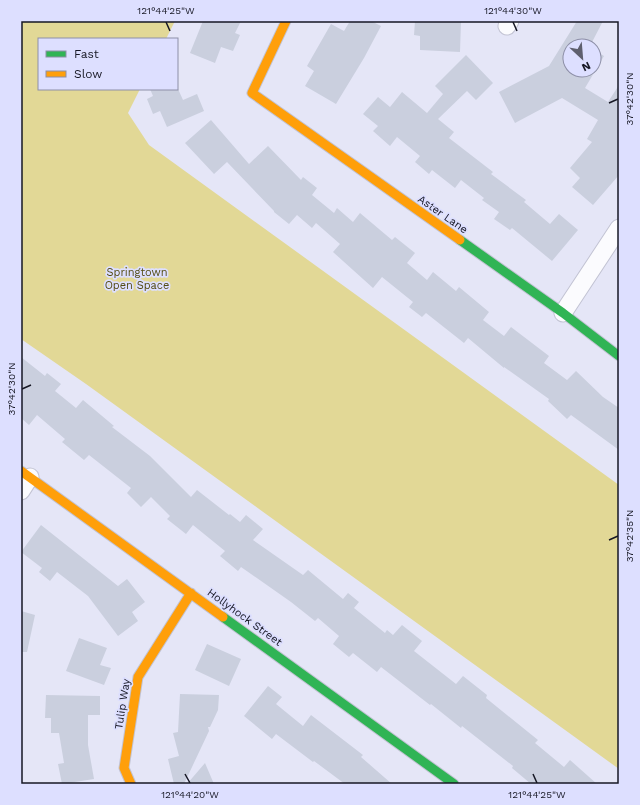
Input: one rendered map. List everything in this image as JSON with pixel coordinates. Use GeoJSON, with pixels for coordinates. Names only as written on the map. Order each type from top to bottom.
{"type":"FeatureCollection","features":[{"type":"Feature","properties":{"kind":"street","name":"Aster Lane"},"geometry":{"type":"LineString","coordinates":[[286,21],[252,93],[562,313],[619,356]]}},
{"type":"Feature","properties":{"kind":"street"},"geometry":{"type":"LineString","coordinates":[[562,313],[619,228]]}},
{"type":"Feature","properties":{"kind":"street","name":"Hollyhock Street"},"geometry":{"type":"LineString","coordinates":[[24,479],[191,593],[454,784]]}},
{"type":"Feature","properties":{"kind":"street","name":"Tulip Way"},"geometry":{"type":"LineString","coordinates":[[131,784],[124,768],[138,676],[191,593]]}},
{"type":"Feature","properties":{"kind":"green space","name":"Springtown Open Space"},"geometry":{"type":"Polygon","coordinates":[[[21,21],[175,21],[166,38],[38,38],[38,90],[140,90],[128,113],[149,145],[619,485],[619,769],[86,384],[21,339],[21,21]]]}},
{"type":"Feature","properties":{"kind":"building"},"geometry":{"type":"Polygon","coordinates":[[[203,21],[241,21],[235,33],[240,35],[233,51],[221,47],[215,63],[190,53],[203,21]]]}},
{"type":"Feature","properties":{"kind":"building"},"geometry":{"type":"Polygon","coordinates":[[[350,21],[371,21],[381,26],[364,58],[336,104],[305,86],[314,71],[307,66],[331,24],[344,31],[350,21]]]}},
{"type":"Feature","properties":{"kind":"building"},"geometry":{"type":"Polygon","coordinates":[[[415,21],[461,21],[460,52],[420,50],[420,36],[414,35],[415,21]]]}},
{"type":"Feature","properties":{"kind":"building"},"geometry":{"type":"Polygon","coordinates":[[[577,21],[603,21],[594,38],[566,38],[577,21]]]}},
{"type":"Feature","properties":{"kind":"building"},"geometry":{"type":"Polygon","coordinates":[[[562,45],[562,78],[591,78],[585,88],[608,102],[619,85],[619,175],[593,205],[572,187],[580,178],[570,168],[592,142],[587,139],[598,120],[562,98],[515,123],[499,92],[549,66],[562,45]]]}},
{"type":"Feature","properties":{"kind":"building"},"geometry":{"type":"Polygon","coordinates":[[[466,55],[493,83],[476,100],[467,91],[438,119],[454,132],[449,138],[493,172],[491,174],[526,200],[524,202],[550,224],[559,214],[578,230],[552,261],[512,228],[510,230],[494,219],[499,212],[482,200],[484,198],[461,180],[455,188],[432,170],[429,174],[415,162],[420,156],[397,137],[390,146],[373,131],[378,126],[363,114],[378,97],[390,107],[402,92],[427,113],[443,94],[435,86],[466,55]]]}},
{"type":"Feature","properties":{"kind":"building"},"geometry":{"type":"Polygon","coordinates":[[[178,89],[183,100],[197,94],[204,111],[167,127],[160,111],[153,114],[147,99],[153,96],[150,90],[178,89]]]}},
{"type":"Feature","properties":{"kind":"building"},"geometry":{"type":"Polygon","coordinates":[[[211,120],[249,164],[268,146],[301,180],[303,177],[317,188],[312,195],[334,213],[337,208],[353,222],[360,213],[392,240],[395,237],[415,253],[407,263],[427,280],[433,272],[456,291],[459,287],[489,312],[483,320],[504,336],[511,327],[549,356],[544,363],[567,380],[576,371],[603,397],[619,408],[619,450],[571,415],[567,419],[548,401],[549,399],[504,368],[468,338],[464,343],[426,313],[422,317],[409,307],[413,302],[382,277],[373,288],[333,252],[340,244],[316,223],[312,228],[297,215],[289,224],[274,212],[227,162],[214,174],[185,143],[211,120]]]}},
{"type":"Feature","properties":{"kind":"building"},"geometry":{"type":"Polygon","coordinates":[[[21,357],[45,376],[47,373],[61,384],[55,391],[76,408],[83,400],[114,426],[112,427],[150,456],[191,497],[197,490],[240,522],[246,515],[263,529],[253,540],[303,575],[308,570],[343,599],[348,593],[359,602],[354,608],[385,633],[387,630],[393,635],[402,625],[422,641],[414,651],[456,684],[463,676],[487,695],[486,698],[538,740],[535,743],[564,767],[570,760],[597,784],[531,784],[512,768],[513,766],[462,726],[461,728],[381,667],[377,672],[353,653],[349,657],[333,644],[339,636],[318,618],[315,621],[291,602],[241,567],[238,571],[220,556],[225,551],[193,525],[186,534],[167,519],[170,516],[151,497],[141,507],[127,493],[131,488],[89,455],[84,460],[62,442],[65,439],[37,415],[29,425],[21,418],[21,357]]]}},
{"type":"Feature","properties":{"kind":"building"},"geometry":{"type":"Polygon","coordinates":[[[41,525],[118,586],[127,579],[145,602],[132,612],[138,621],[118,636],[88,596],[57,572],[50,581],[39,572],[42,568],[21,552],[41,525]]]}},
{"type":"Feature","properties":{"kind":"building"},"geometry":{"type":"Polygon","coordinates":[[[21,611],[35,615],[27,652],[21,652],[21,611]]]}},
{"type":"Feature","properties":{"kind":"building"},"geometry":{"type":"Polygon","coordinates":[[[79,638],[107,648],[100,665],[111,668],[104,685],[66,671],[79,638]]]}},
{"type":"Feature","properties":{"kind":"building"},"geometry":{"type":"Polygon","coordinates":[[[207,644],[241,659],[229,686],[195,670],[207,644]]]}},
{"type":"Feature","properties":{"kind":"building"},"geometry":{"type":"Polygon","coordinates":[[[268,686],[282,697],[276,704],[303,726],[311,715],[363,755],[361,757],[392,784],[345,784],[276,734],[272,739],[244,716],[268,686]]]}},
{"type":"Feature","properties":{"kind":"building"},"geometry":{"type":"Polygon","coordinates":[[[180,694],[219,695],[218,710],[210,727],[208,727],[209,731],[184,784],[174,784],[168,759],[179,756],[173,733],[178,732],[180,694]]]}},
{"type":"Feature","properties":{"kind":"building"},"geometry":{"type":"Polygon","coordinates":[[[46,695],[100,696],[100,715],[88,715],[88,745],[94,779],[62,784],[58,764],[64,763],[59,733],[51,733],[51,718],[45,718],[46,695]]]}},
{"type":"Feature","properties":{"kind":"building"},"geometry":{"type":"Polygon","coordinates":[[[205,763],[214,784],[187,784],[205,763]]]}},
{"type":"Feature","properties":{"kind":"traffic: fast"},"geometry":{"type":"LineString","coordinates":[[460,240],[563,313],[619,356]]}},
{"type":"Feature","properties":{"kind":"traffic: fast"},"geometry":{"type":"LineString","coordinates":[[223,617],[454,784]]}},
{"type":"Feature","properties":{"kind":"traffic: slow"},"geometry":{"type":"LineString","coordinates":[[286,21],[252,93],[460,240]]}},
{"type":"Feature","properties":{"kind":"traffic: slow"},"geometry":{"type":"LineString","coordinates":[[21,471],[223,617]]}},
{"type":"Feature","properties":{"kind":"traffic: slow"},"geometry":{"type":"LineString","coordinates":[[131,784],[124,768],[138,677],[191,593]]}}]}
